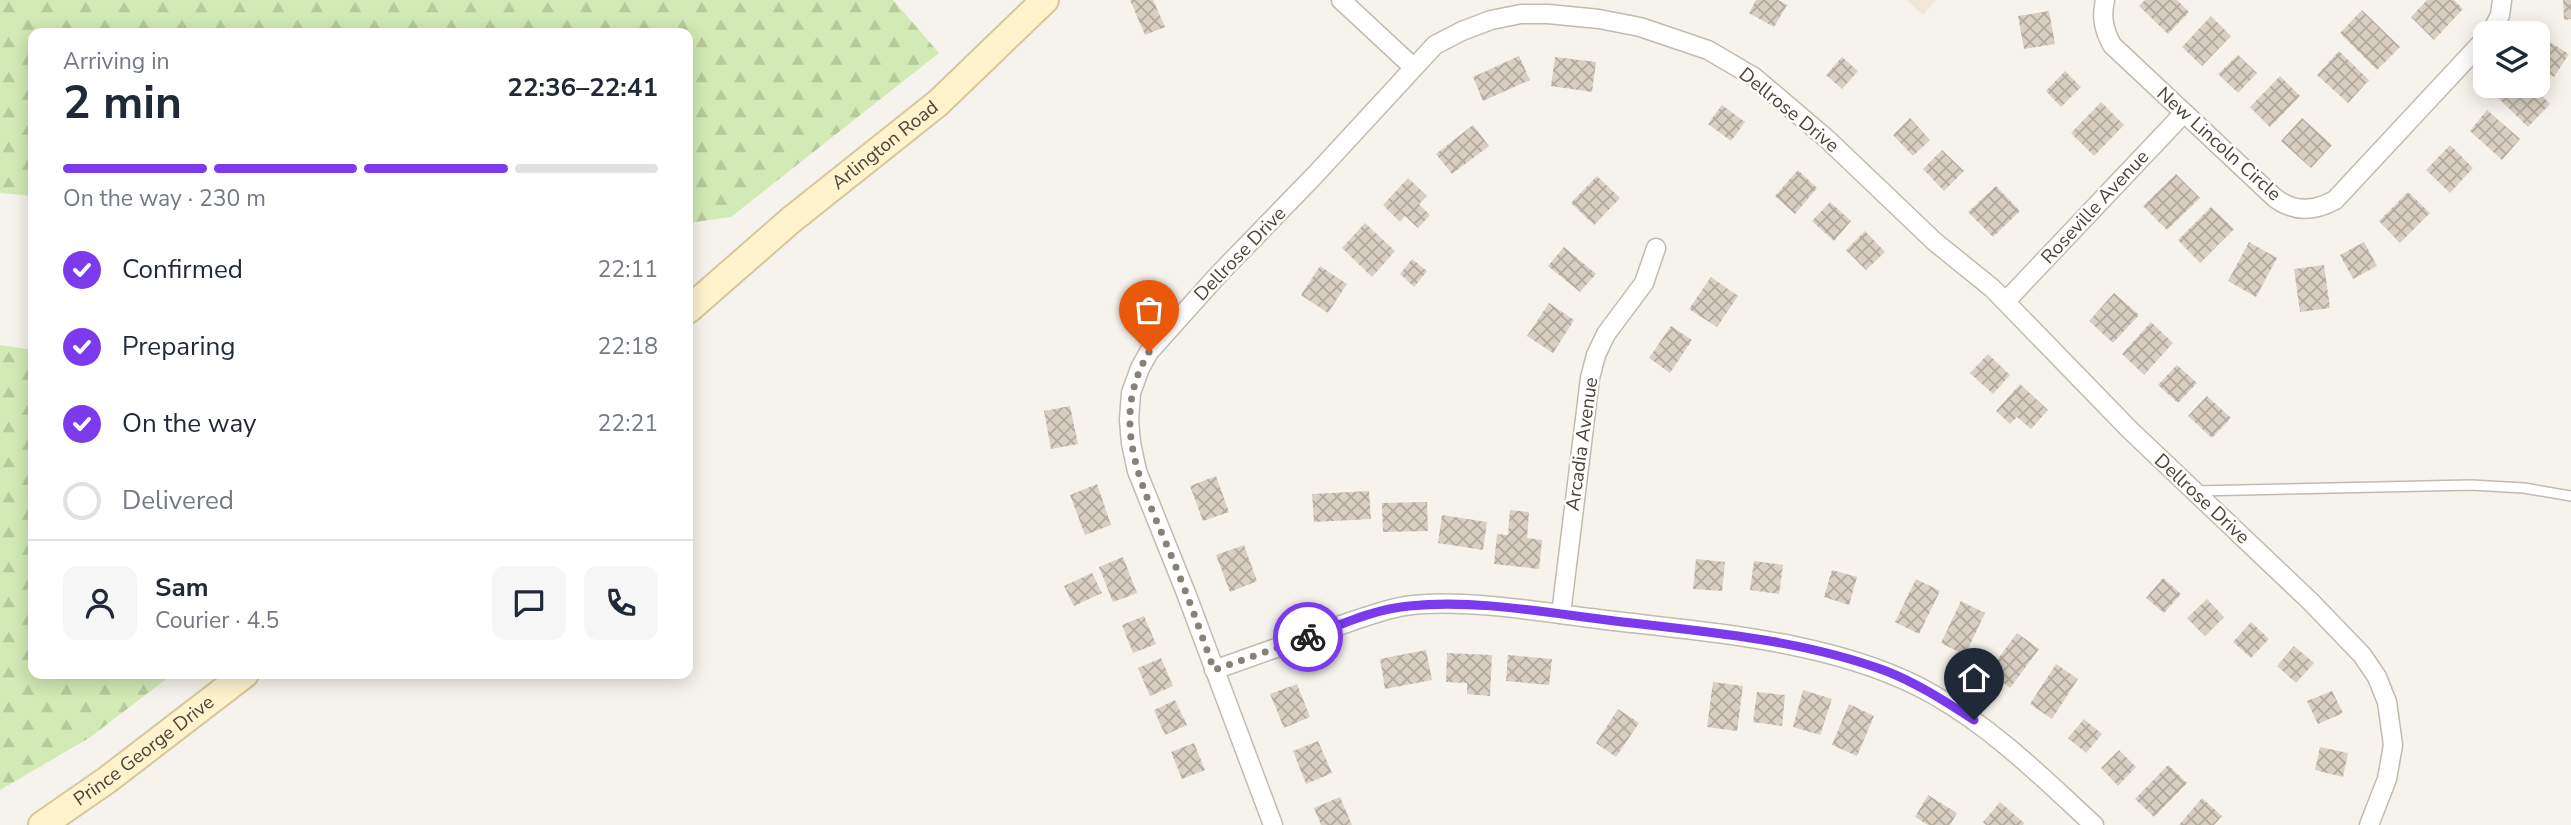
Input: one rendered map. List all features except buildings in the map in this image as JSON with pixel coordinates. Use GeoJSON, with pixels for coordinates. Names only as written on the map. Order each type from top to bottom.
{"type":"FeatureCollection","features":[{"type":"Feature","properties":{"kind":"main road","name":"Arlington Road"},"geometry":{"type":"LineString","coordinates":[[693,306],[791,220],[939,103],[1045,0]]}},
{"type":"Feature","properties":{"kind":"main road","name":"Prince George Drive"},"geometry":{"type":"LineString","coordinates":[[42,825],[107,780],[238,679]]}},
{"type":"Feature","properties":{"kind":"street"},"geometry":{"type":"LineString","coordinates":[[1341,0],[1413,67]]}},
{"type":"Feature","properties":{"kind":"street","name":"New Lincoln Circle"},"geometry":{"type":"LineString","coordinates":[[2105,0],[2102,20],[2112,46],[2282,203],[2308,210],[2335,200],[2473,52]]}},
{"type":"Feature","properties":{"kind":"street"},"geometry":{"type":"LineString","coordinates":[[2498,21],[2502,0]]}},
{"type":"Feature","properties":{"kind":"street","name":"Dellrose Drive"},"geometry":{"type":"LineString","coordinates":[[1273,825],[1137,471],[1130,431],[1131,393],[1149,352],[1435,45],[1491,20],[1521,14],[1599,19],[1640,27],[1708,50],[1754,77],[1827,139],[1935,242],[2006,301],[2130,430],[2311,602],[2362,655],[2377,677],[2387,702],[2393,745],[2387,779],[2369,825]]}},
{"type":"Feature","properties":{"kind":"street","name":"Roseville Avenue"},"geometry":{"type":"LineString","coordinates":[[2006,301],[2184,113]]}},
{"type":"Feature","properties":{"kind":"street","name":"Arcadia Avenue"},"geometry":{"type":"LineString","coordinates":[[1561,614],[1590,378],[1596,355],[1606,334],[1644,283],[1657,248]]}},
{"type":"Feature","properties":{"kind":"street"},"geometry":{"type":"LineString","coordinates":[[1214,670],[1373,614],[1405,606],[1453,604],[1561,614],[1719,634],[1801,648],[1889,672],[1933,694],[1982,725],[2094,825]]}},
{"type":"Feature","properties":{"kind":"lane"},"geometry":{"type":"LineString","coordinates":[[2194,491],[2471,485],[2524,488],[2571,496]]}},
{"type":"Feature","properties":{"kind":"shaded area"},"geometry":{"type":"Polygon","coordinates":[[[1907,0],[1936,0],[1923,15],[1907,0]]]}},
{"type":"Feature","properties":{"kind":"green space"},"geometry":{"type":"Polygon","coordinates":[[[0,0],[893,0],[939,53],[731,217],[693,222],[693,28],[28,28],[28,196],[0,193],[0,0]]]}},
{"type":"Feature","properties":{"kind":"green space"},"geometry":{"type":"Polygon","coordinates":[[[0,345],[28,349],[28,679],[166,679],[89,738],[0,790],[0,345]]]}},
{"type":"Feature","properties":{"kind":"way so far"},"geometry":{"type":"LineString","coordinates":[[1149,352],[1131,393],[1131,443],[1137,471],[1214,670],[1308,637]]}},
{"type":"Feature","properties":{"kind":"route"},"geometry":{"type":"LineString","coordinates":[[1308,637],[1373,614],[1405,606],[1453,604],[1561,614],[1719,634],[1801,648],[1845,659],[1889,672],[1933,694],[1974,720]]}}]}
